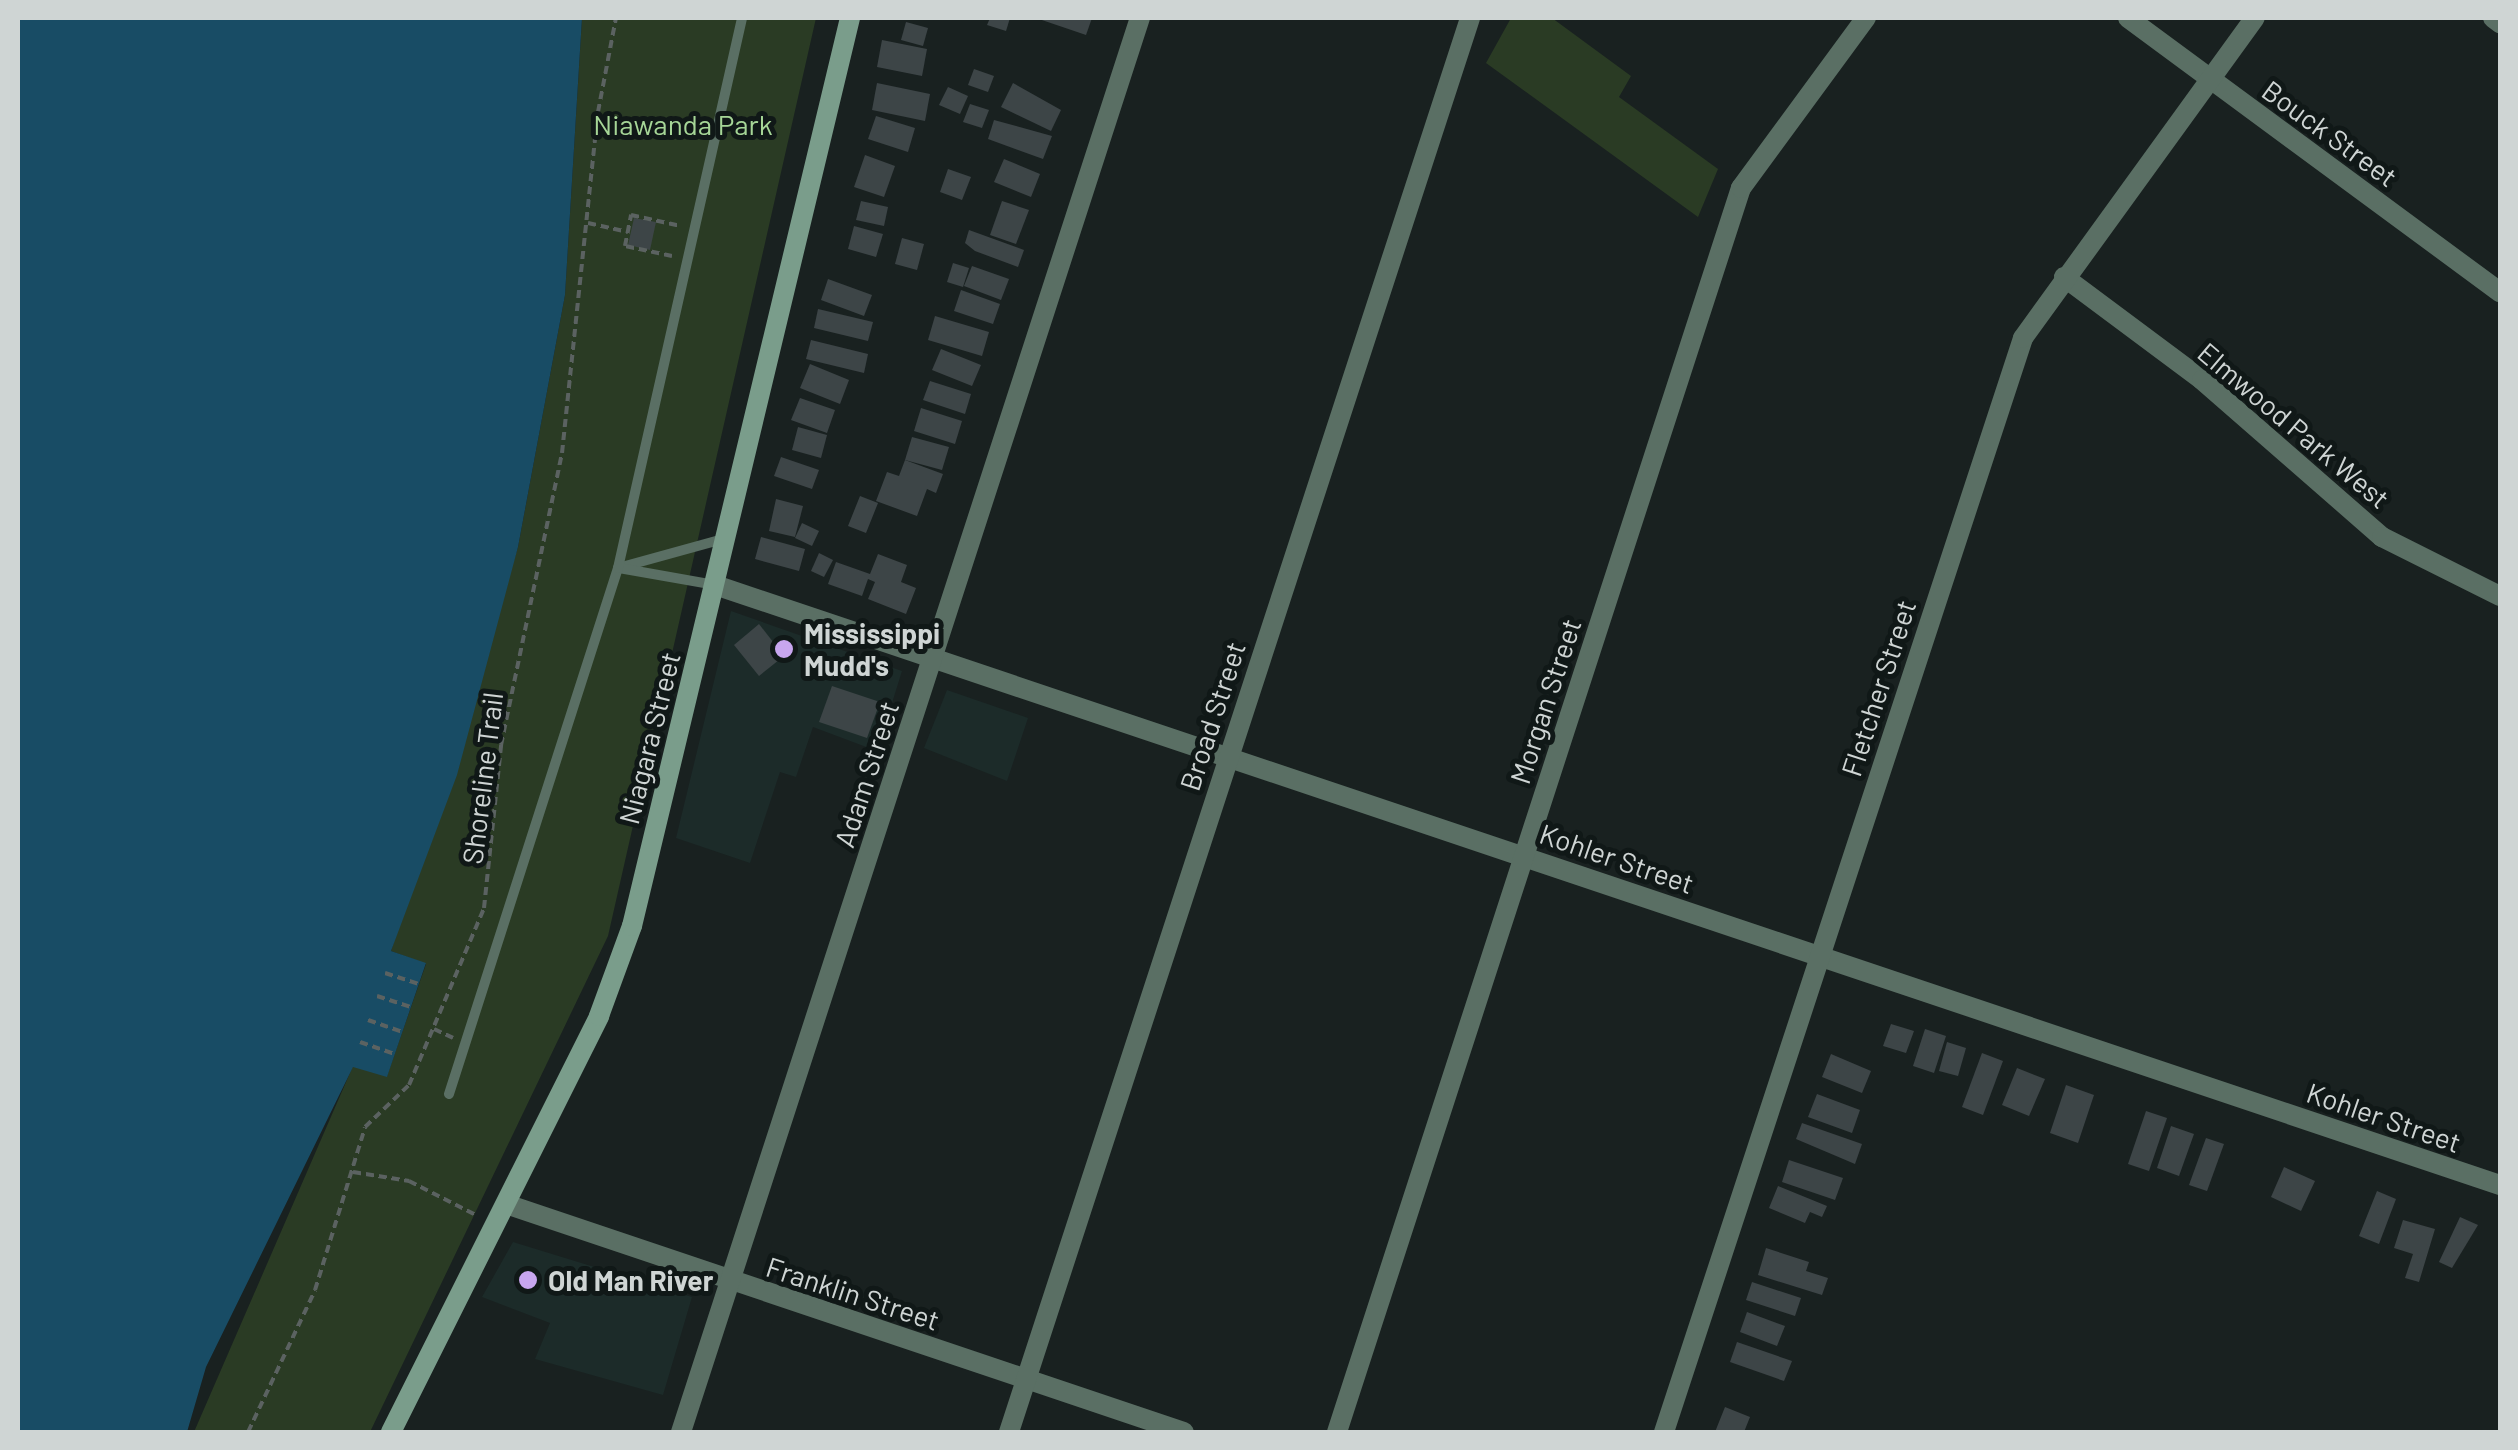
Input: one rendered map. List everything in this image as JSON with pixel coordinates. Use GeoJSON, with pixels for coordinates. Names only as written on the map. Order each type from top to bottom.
{"type":"FeatureCollection","features":[{"type":"Feature","properties":{"kind":"main road","name":"Niagara Street"},"geometry":{"type":"LineString","coordinates":[[391,1432],[599,1016],[632,926],[850,18]]}},
{"type":"Feature","properties":{"kind":"street","name":"Adam Street"},"geometry":{"type":"LineString","coordinates":[[681,1432],[1140,18]]}},
{"type":"Feature","properties":{"kind":"street","name":"Broad Street"},"geometry":{"type":"LineString","coordinates":[[1009,1432],[1470,18]]}},
{"type":"Feature","properties":{"kind":"street","name":"Morgan Street"},"geometry":{"type":"LineString","coordinates":[[1337,1432],[1741,188],[1866,18]]}},
{"type":"Feature","properties":{"kind":"street","name":"Bouck Street"},"geometry":{"type":"LineString","coordinates":[[2128,18],[2500,292]]}},
{"type":"Feature","properties":{"kind":"street","name":"Fletcher Street"},"geometry":{"type":"LineString","coordinates":[[1664,1432],[2023,338],[2254,18]]}},
{"type":"Feature","properties":{"kind":"street"},"geometry":{"type":"LineString","coordinates":[[2492,18],[2500,23]]}},
{"type":"Feature","properties":{"kind":"street","name":"Elmwood Park West"},"geometry":{"type":"LineString","coordinates":[[2064,277],[2202,380],[2382,536],[2500,596]]}},
{"type":"Feature","properties":{"kind":"street","name":"Kohler Street"},"geometry":{"type":"LineString","coordinates":[[714,585],[2500,1185]]}},
{"type":"Feature","properties":{"kind":"street","name":"Franklin Street"},"geometry":{"type":"LineString","coordinates":[[506,1204],[1184,1432]]}},
{"type":"Feature","properties":{"kind":"lane"},"geometry":{"type":"LineString","coordinates":[[448,1094],[618,568],[742,18]]}},
{"type":"Feature","properties":{"kind":"lane"},"geometry":{"type":"LineString","coordinates":[[618,568],[723,539]]}},
{"type":"Feature","properties":{"kind":"lane"},"geometry":{"type":"LineString","coordinates":[[618,568],[714,585]]}},
{"type":"Feature","properties":{"kind":"path","name":"Shoreline Trail"},"geometry":{"type":"LineString","coordinates":[[248,1432],[315,1290],[370,1116],[409,1085],[484,908],[501,745],[562,452],[616,18]]}},
{"type":"Feature","properties":{"kind":"path"},"geometry":{"type":"LineString","coordinates":[[689,259],[625,246],[631,216],[696,228]]}},
{"type":"Feature","properties":{"kind":"path"},"geometry":{"type":"LineString","coordinates":[[588,224],[628,232]]}},
{"type":"Feature","properties":{"kind":"path"},"geometry":{"type":"LineString","coordinates":[[385,973],[419,984]]}},
{"type":"Feature","properties":{"kind":"path"},"geometry":{"type":"LineString","coordinates":[[377,996],[411,1007]]}},
{"type":"Feature","properties":{"kind":"path"},"geometry":{"type":"LineString","coordinates":[[368,1020],[402,1032]]}},
{"type":"Feature","properties":{"kind":"path"},"geometry":{"type":"LineString","coordinates":[[360,1042],[395,1054]]}},
{"type":"Feature","properties":{"kind":"path"},"geometry":{"type":"LineString","coordinates":[[352,1172],[409,1181],[476,1215]]}},
{"type":"Feature","properties":{"kind":"shaded area"},"geometry":{"type":"Polygon","coordinates":[[[731,611],[902,671],[877,751],[813,727],[796,777],[780,772],[750,863],[676,838],[731,611]]]}},
{"type":"Feature","properties":{"kind":"shaded area"},"geometry":{"type":"Polygon","coordinates":[[[947,690],[1028,718],[1007,781],[924,748],[947,690]]]}},
{"type":"Feature","properties":{"kind":"shaded area"},"geometry":{"type":"Polygon","coordinates":[[[513,1242],[692,1297],[663,1395],[535,1359],[550,1323],[482,1297],[513,1242]]]}},
{"type":"Feature","properties":{"kind":"green space","name":"Niawanda Park"},"geometry":{"type":"Polygon","coordinates":[[[582,18],[816,18],[608,936],[370,1432],[194,1432],[353,1066],[387,1076],[426,964],[391,951],[518,547],[565,295],[582,18]]]}},
{"type":"Feature","properties":{"kind":"green space"},"geometry":{"type":"Polygon","coordinates":[[[1511,18],[1552,18],[1631,76],[1619,97],[1718,169],[1698,217],[1486,63],[1511,18]]]}},
{"type":"Feature","properties":{"kind":"water"},"geometry":{"type":"Polygon","coordinates":[[[18,18],[582,18],[565,295],[518,547],[457,775],[391,951],[426,963],[387,1077],[353,1067],[206,1367],[187,1432],[18,1432],[18,18]]]}},
{"type":"Feature","properties":{"kind":"building"},"geometry":{"type":"Polygon","coordinates":[[[990,18],[1010,18],[1006,31],[987,25],[990,18]]]}},
{"type":"Feature","properties":{"kind":"building"},"geometry":{"type":"Polygon","coordinates":[[[1036,18],[1092,18],[1086,35],[1036,18]]]}},
{"type":"Feature","properties":{"kind":"building"},"geometry":{"type":"Polygon","coordinates":[[[906,22],[928,28],[923,46],[901,40],[906,22]]]}},
{"type":"Feature","properties":{"kind":"building"},"geometry":{"type":"Polygon","coordinates":[[[882,40],[927,49],[922,76],[877,67],[882,40]]]}},
{"type":"Feature","properties":{"kind":"building"},"geometry":{"type":"Polygon","coordinates":[[[974,69],[994,76],[988,92],[968,85],[974,69]]]}},
{"type":"Feature","properties":{"kind":"building"},"geometry":{"type":"Polygon","coordinates":[[[877,83],[930,94],[925,121],[872,110],[877,83]]]}},
{"type":"Feature","properties":{"kind":"building"},"geometry":{"type":"Polygon","coordinates":[[[1013,83],[1061,110],[1051,131],[1001,107],[1013,83]]]}},
{"type":"Feature","properties":{"kind":"building"},"geometry":{"type":"Polygon","coordinates":[[[948,87],[968,96],[960,114],[939,105],[948,87]]]}},
{"type":"Feature","properties":{"kind":"building"},"geometry":{"type":"Polygon","coordinates":[[[970,104],[989,110],[982,128],[963,122],[970,104]]]}},
{"type":"Feature","properties":{"kind":"building"},"geometry":{"type":"Polygon","coordinates":[[[876,116],[915,128],[908,152],[868,139],[876,116]]]}},
{"type":"Feature","properties":{"kind":"building"},"geometry":{"type":"Polygon","coordinates":[[[994,120],[1052,136],[1043,159],[988,139],[994,120]]]}},
{"type":"Feature","properties":{"kind":"building"},"geometry":{"type":"Polygon","coordinates":[[[865,155],[895,166],[884,197],[854,187],[865,155]]]}},
{"type":"Feature","properties":{"kind":"building"},"geometry":{"type":"Polygon","coordinates":[[[1004,159],[1040,174],[1031,197],[994,182],[1004,159]]]}},
{"type":"Feature","properties":{"kind":"building"},"geometry":{"type":"Polygon","coordinates":[[[948,169],[971,177],[962,200],[940,192],[948,169]]]}},
{"type":"Feature","properties":{"kind":"building"},"geometry":{"type":"Polygon","coordinates":[[[861,201],[888,207],[884,226],[856,220],[861,201]]]}},
{"type":"Feature","properties":{"kind":"building"},"geometry":{"type":"Polygon","coordinates":[[[1002,201],[1029,210],[1016,244],[990,235],[1002,201]]]}},
{"type":"Feature","properties":{"kind":"building"},"geometry":{"type":"Polygon","coordinates":[[[634,218],[656,222],[650,250],[628,245],[634,218]]]}},
{"type":"Feature","properties":{"kind":"building"},"geometry":{"type":"Polygon","coordinates":[[[854,226],[883,234],[876,257],[848,249],[854,226]]]}},
{"type":"Feature","properties":{"kind":"building"},"geometry":{"type":"Polygon","coordinates":[[[969,230],[1024,250],[1018,267],[975,251],[965,243],[969,230]]]}},
{"type":"Feature","properties":{"kind":"building"},"geometry":{"type":"Polygon","coordinates":[[[902,238],[924,244],[917,270],[895,264],[902,238]]]}},
{"type":"Feature","properties":{"kind":"building"},"geometry":{"type":"Polygon","coordinates":[[[953,263],[969,268],[963,287],[947,282],[953,263]]]}},
{"type":"Feature","properties":{"kind":"building"},"geometry":{"type":"Polygon","coordinates":[[[972,266],[1009,279],[1001,300],[964,286],[972,266]]]}},
{"type":"Feature","properties":{"kind":"building"},"geometry":{"type":"Polygon","coordinates":[[[828,279],[872,295],[864,316],[821,300],[828,279]]]}},
{"type":"Feature","properties":{"kind":"building"},"geometry":{"type":"Polygon","coordinates":[[[961,290],[1000,304],[993,324],[954,311],[961,290]]]}},
{"type":"Feature","properties":{"kind":"building"},"geometry":{"type":"Polygon","coordinates":[[[818,309],[873,322],[868,341],[814,328],[818,309]]]}},
{"type":"Feature","properties":{"kind":"building"},"geometry":{"type":"Polygon","coordinates":[[[935,316],[989,332],[982,356],[928,340],[935,316]]]}},
{"type":"Feature","properties":{"kind":"building"},"geometry":{"type":"Polygon","coordinates":[[[811,340],[868,354],[864,373],[806,359],[811,340]]]}},
{"type":"Feature","properties":{"kind":"building"},"geometry":{"type":"Polygon","coordinates":[[[941,349],[981,365],[972,386],[932,370],[941,349]]]}},
{"type":"Feature","properties":{"kind":"building"},"geometry":{"type":"Polygon","coordinates":[[[810,364],[849,380],[840,404],[800,388],[810,364]]]}},
{"type":"Feature","properties":{"kind":"building"},"geometry":{"type":"Polygon","coordinates":[[[930,381],[971,394],[965,414],[923,400],[930,381]]]}},
{"type":"Feature","properties":{"kind":"building"},"geometry":{"type":"Polygon","coordinates":[[[800,398],[835,410],[827,433],[791,420],[800,398]]]}},
{"type":"Feature","properties":{"kind":"building"},"geometry":{"type":"Polygon","coordinates":[[[921,408],[962,421],[955,444],[914,431],[921,408]]]}},
{"type":"Feature","properties":{"kind":"building"},"geometry":{"type":"Polygon","coordinates":[[[798,427],[827,435],[821,458],[792,450],[798,427]]]}},
{"type":"Feature","properties":{"kind":"building"},"geometry":{"type":"Polygon","coordinates":[[[912,437],[949,447],[942,470],[905,460],[912,437]]]}},
{"type":"Feature","properties":{"kind":"building"},"geometry":{"type":"Polygon","coordinates":[[[781,457],[819,470],[812,489],[774,476],[781,457]]]}},
{"type":"Feature","properties":{"kind":"building"},"geometry":{"type":"Polygon","coordinates":[[[905,460],[943,474],[936,493],[927,489],[917,516],[876,501],[887,472],[899,476],[905,460]]]}},
{"type":"Feature","properties":{"kind":"building"},"geometry":{"type":"Polygon","coordinates":[[[860,496],[878,503],[866,533],[848,526],[860,496]]]}},
{"type":"Feature","properties":{"kind":"building"},"geometry":{"type":"Polygon","coordinates":[[[776,499],[803,506],[795,537],[769,531],[776,499]]]}},
{"type":"Feature","properties":{"kind":"building"},"geometry":{"type":"Polygon","coordinates":[[[802,523],[819,531],[812,546],[795,538],[802,523]]]}},
{"type":"Feature","properties":{"kind":"building"},"geometry":{"type":"Polygon","coordinates":[[[761,537],[805,549],[799,571],[755,559],[761,537]]]}},
{"type":"Feature","properties":{"kind":"building"},"geometry":{"type":"Polygon","coordinates":[[[819,553],[833,560],[824,577],[811,571],[819,553]]]}},
{"type":"Feature","properties":{"kind":"building"},"geometry":{"type":"Polygon","coordinates":[[[878,554],[907,565],[901,582],[916,588],[906,614],[868,599],[875,582],[868,579],[862,596],[828,584],[836,562],[870,574],[878,554]]]}},
{"type":"Feature","properties":{"kind":"building"},"geometry":{"type":"Polygon","coordinates":[[[759,624],[784,656],[759,676],[734,645],[759,624]]]}},
{"type":"Feature","properties":{"kind":"building"},"geometry":{"type":"Polygon","coordinates":[[[832,686],[880,702],[867,738],[819,722],[832,686]]]}},
{"type":"Feature","properties":{"kind":"building"},"geometry":{"type":"Polygon","coordinates":[[[1891,1024],[1914,1031],[1906,1053],[1883,1046],[1891,1024]]]}},
{"type":"Feature","properties":{"kind":"building"},"geometry":{"type":"Polygon","coordinates":[[[1925,1029],[1946,1036],[1934,1073],[1913,1066],[1925,1029]]]}},
{"type":"Feature","properties":{"kind":"building"},"geometry":{"type":"Polygon","coordinates":[[[1947,1042],[1966,1048],[1958,1076],[1939,1071],[1947,1042]]]}},
{"type":"Feature","properties":{"kind":"building"},"geometry":{"type":"Polygon","coordinates":[[[1982,1053],[2003,1061],[1983,1115],[1962,1107],[1982,1053]]]}},
{"type":"Feature","properties":{"kind":"building"},"geometry":{"type":"Polygon","coordinates":[[[1831,1054],[1871,1071],[1862,1093],[1822,1077],[1831,1054]]]}},
{"type":"Feature","properties":{"kind":"building"},"geometry":{"type":"Polygon","coordinates":[[[2017,1068],[2045,1079],[2029,1116],[2002,1105],[2017,1068]]]}},
{"type":"Feature","properties":{"kind":"building"},"geometry":{"type":"Polygon","coordinates":[[[2066,1085],[2094,1095],[2078,1143],[2050,1133],[2066,1085]]]}},
{"type":"Feature","properties":{"kind":"building"},"geometry":{"type":"Polygon","coordinates":[[[1817,1094],[1860,1110],[1852,1133],[1808,1117],[1817,1094]]]}},
{"type":"Feature","properties":{"kind":"building"},"geometry":{"type":"Polygon","coordinates":[[[2146,1111],[2167,1118],[2149,1171],[2128,1164],[2146,1111]]]}},
{"type":"Feature","properties":{"kind":"building"},"geometry":{"type":"Polygon","coordinates":[[[1802,1123],[1862,1144],[1855,1164],[1796,1139],[1802,1123]]]}},
{"type":"Feature","properties":{"kind":"building"},"geometry":{"type":"Polygon","coordinates":[[[2171,1126],[2194,1134],[2179,1176],[2157,1168],[2171,1126]]]}},
{"type":"Feature","properties":{"kind":"building"},"geometry":{"type":"Polygon","coordinates":[[[2206,1138],[2224,1144],[2207,1191],[2189,1185],[2206,1138]]]}},
{"type":"Feature","properties":{"kind":"building"},"geometry":{"type":"Polygon","coordinates":[[[1789,1160],[1843,1178],[1835,1200],[1782,1182],[1789,1160]]]}},
{"type":"Feature","properties":{"kind":"building"},"geometry":{"type":"Polygon","coordinates":[[[2284,1167],[2315,1181],[2301,1211],[2271,1197],[2284,1167]]]}},
{"type":"Feature","properties":{"kind":"building"},"geometry":{"type":"Polygon","coordinates":[[[1778,1186],[1827,1206],[1822,1217],[1810,1212],[1805,1223],[1769,1208],[1778,1186]]]}},
{"type":"Feature","properties":{"kind":"building"},"geometry":{"type":"Polygon","coordinates":[[[2377,1191],[2396,1199],[2379,1244],[2359,1236],[2377,1191]]]}},
{"type":"Feature","properties":{"kind":"building"},"geometry":{"type":"Polygon","coordinates":[[[2460,1217],[2478,1225],[2452,1268],[2439,1262],[2460,1217]]]}},
{"type":"Feature","properties":{"kind":"building"},"geometry":{"type":"Polygon","coordinates":[[[2403,1220],[2435,1229],[2419,1282],[2405,1278],[2413,1254],[2394,1248],[2403,1220]]]}},
{"type":"Feature","properties":{"kind":"building"},"geometry":{"type":"Polygon","coordinates":[[[1766,1248],[1809,1262],[1806,1271],[1828,1278],[1822,1295],[1758,1275],[1766,1248]]]}},
{"type":"Feature","properties":{"kind":"building"},"geometry":{"type":"Polygon","coordinates":[[[1752,1282],[1801,1298],[1795,1316],[1746,1300],[1752,1282]]]}},
{"type":"Feature","properties":{"kind":"building"},"geometry":{"type":"Polygon","coordinates":[[[1747,1312],[1785,1326],[1777,1346],[1740,1332],[1747,1312]]]}},
{"type":"Feature","properties":{"kind":"building"},"geometry":{"type":"Polygon","coordinates":[[[1737,1342],[1792,1361],[1784,1381],[1730,1362],[1737,1342]]]}},
{"type":"Feature","properties":{"kind":"building"},"geometry":{"type":"Polygon","coordinates":[[[1725,1407],[1750,1417],[1744,1432],[1715,1432],[1725,1407]]]}},
{"type":"Feature","properties":{"kind":"place","name":"Mississippi Mudd's"},"geometry":{"type":"Point","coordinates":[784,649]}},
{"type":"Feature","properties":{"kind":"place","name":"Old Man River"},"geometry":{"type":"Point","coordinates":[528,1280]}}]}
